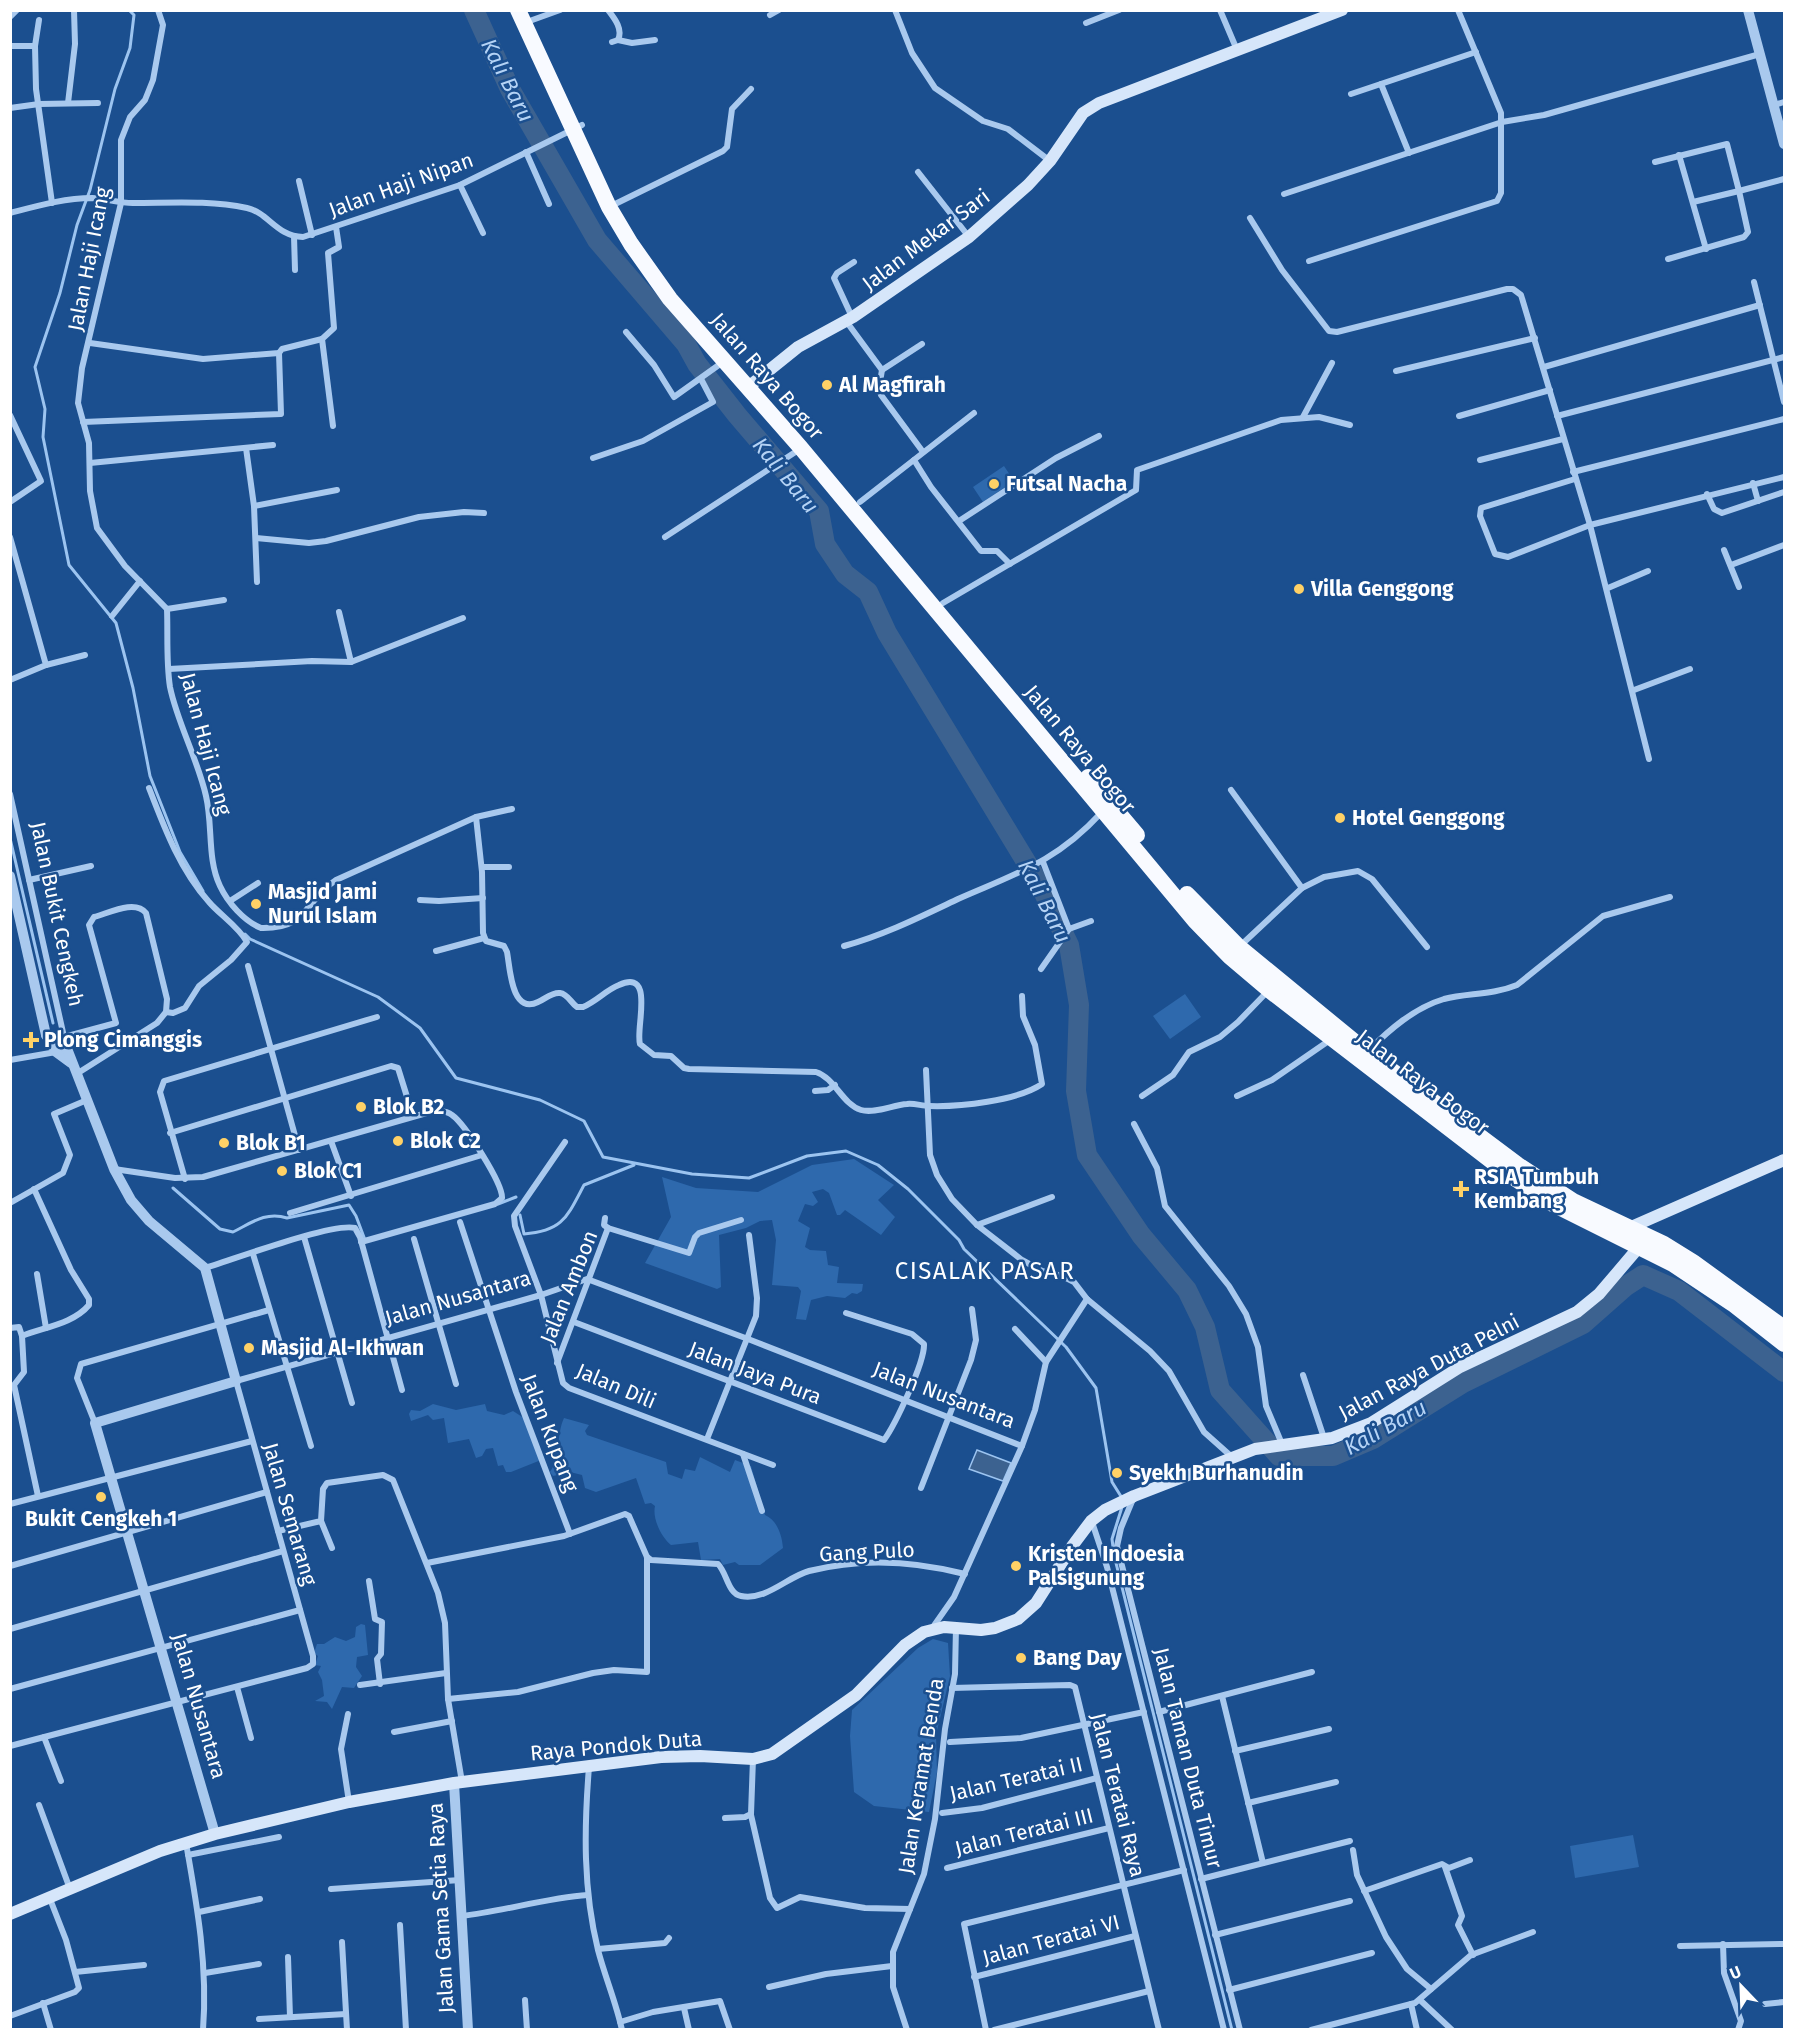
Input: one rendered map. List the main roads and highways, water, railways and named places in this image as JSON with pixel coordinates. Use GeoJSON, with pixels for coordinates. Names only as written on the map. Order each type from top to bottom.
{"type":"FeatureCollection","features":[{"type":"Feature","properties":{"kind":"highway","name":"Jalan Raya Bogor"},"geometry":{"type":"LineString","coordinates":[[526,16],[570,130],[631,244],[718,366],[751,384]]}},
{"type":"Feature","properties":{"kind":"highway","name":"Jalan Raya Bogor"},"geometry":{"type":"LineString","coordinates":[[612,205],[677,293],[751,384],[860,502],[1269,990],[1330,1040],[1474,1140],[1551,1187],[1693,1262],[1785,1328]]}},
{"type":"Feature","properties":{"kind":"highway","name":"Jalan Raya Bogor"},"geometry":{"type":"LineString","coordinates":[[791,429],[801,448],[1195,921],[1367,1052],[1553,1204],[1639,1247],[1706,1285],[1785,1344]]}},
{"type":"Feature","properties":{"kind":"main road","name":"Jalan Mekar Sari"},"geometry":{"type":"LineString","coordinates":[[751,384],[798,347],[849,319],[969,237],[1028,185],[1050,161],[1083,113],[1099,102],[1342,10]]}},
{"type":"Feature","properties":{"kind":"main road"},"geometry":{"type":"LineString","coordinates":[[1629,1228],[1785,1160]]}},
{"type":"Feature","properties":{"kind":"main road","name":"Jalan Raya Duta Pelni"},"geometry":{"type":"LineString","coordinates":[[933,1628],[995,1628],[1018,1619],[1028,1611],[1091,1521],[1111,1507],[1131,1497],[1255,1449],[1342,1436],[1371,1423],[1461,1367],[1577,1312],[1599,1294],[1639,1247]]}},
{"type":"Feature","properties":{"kind":"main road","name":"Raya Pondok Duta"},"geometry":{"type":"LineString","coordinates":[[10,1914],[70,1890],[187,1849],[216,1834],[349,1802],[458,1783],[681,1756],[753,1759],[772,1754],[856,1695],[905,1645],[933,1628]]}},
{"type":"Feature","properties":{"kind":"waterway"},"geometry":{"type":"LineString","coordinates":[[129,10],[134,15],[130,48],[115,89],[90,190],[77,225],[60,293],[35,367],[45,409],[43,437],[69,565],[116,623],[133,688],[150,776],[180,852],[203,891]]}},
{"type":"Feature","properties":{"kind":"waterway","name":"Kali Baru"},"geometry":{"type":"LineString","coordinates":[[474,10],[510,89],[597,240],[686,344],[697,364],[737,415],[819,511],[825,544],[845,574],[868,592],[887,633],[1039,883],[1069,945],[1079,1005],[1076,1091],[1087,1155],[1141,1235],[1187,1290],[1205,1327],[1220,1390],[1279,1456],[1333,1456],[1373,1439],[1463,1383],[1583,1324],[1626,1286],[1643,1275],[1679,1291],[1784,1372]]}},
{"type":"Feature","properties":{"kind":"waterway"},"geometry":{"type":"LineString","coordinates":[[10,838],[53,1023]]}},
{"type":"Feature","properties":{"kind":"waterway"},"geometry":{"type":"LineString","coordinates":[[245,934],[250,939],[378,997],[420,1028],[456,1078],[540,1100],[584,1121],[603,1157],[692,1174],[749,1178],[807,1156],[846,1151],[878,1165],[908,1189],[959,1240],[964,1249],[1066,1347],[1096,1388],[1112,1482],[1122,1498]]}},
{"type":"Feature","properties":{"kind":"waterway"},"geometry":{"type":"LineString","coordinates":[[520,1215],[524,1234],[547,1230],[556,1226],[568,1214],[584,1185],[634,1165]]}},
{"type":"Feature","properties":{"kind":"waterway"},"geometry":{"type":"LineString","coordinates":[[173,1188],[220,1229],[233,1232],[265,1217],[287,1218],[349,1205],[365,1240]]}},
{"type":"Feature","properties":{"kind":"waterway"},"geometry":{"type":"LineString","coordinates":[[498,1204],[516,1197]]}},
{"type":"Feature","properties":{"kind":"waterway"},"geometry":{"type":"LineString","coordinates":[[1122,1507],[1112,1539],[1114,1555],[1232,2030]]}},
{"type":"Feature","properties":{"kind":"place","name":"Al Magfirah"},"geometry":{"type":"Point","coordinates":[827,385]}},
{"type":"Feature","properties":{"kind":"place","name":"Futsal Nacha"},"geometry":{"type":"Point","coordinates":[994,484]}},
{"type":"Feature","properties":{"kind":"place","name":"Villa Genggong"},"geometry":{"type":"Point","coordinates":[1299,589]}},
{"type":"Feature","properties":{"kind":"place","name":"Hotel Genggong"},"geometry":{"type":"Point","coordinates":[1340,818]}},
{"type":"Feature","properties":{"kind":"place","name":"Masjid Jami Nurul Islam"},"geometry":{"type":"Point","coordinates":[256,904]}},
{"type":"Feature","properties":{"kind":"place","name":"Plong Cimanggis"},"geometry":{"type":"Point","coordinates":[31,1040]}},
{"type":"Feature","properties":{"kind":"place","name":"Blok B2"},"geometry":{"type":"Point","coordinates":[361,1107]}},
{"type":"Feature","properties":{"kind":"place","name":"Blok C2"},"geometry":{"type":"Point","coordinates":[398,1141]}},
{"type":"Feature","properties":{"kind":"place","name":"Blok B1"},"geometry":{"type":"Point","coordinates":[224,1143]}},
{"type":"Feature","properties":{"kind":"place","name":"Blok C1"},"geometry":{"type":"Point","coordinates":[282,1171]}},
{"type":"Feature","properties":{"kind":"place","name":"RSIA Tumbuh Kembang"},"geometry":{"type":"Point","coordinates":[1461,1189]}},
{"type":"Feature","properties":{"kind":"place","name":"Masjid Al-Ikhwan"},"geometry":{"type":"Point","coordinates":[249,1348]}},
{"type":"Feature","properties":{"kind":"place","name":"Syekh Burhanudin"},"geometry":{"type":"Point","coordinates":[1117,1473]}},
{"type":"Feature","properties":{"kind":"place","name":"Bukit Cengkeh 1"},"geometry":{"type":"Point","coordinates":[101,1497]}},
{"type":"Feature","properties":{"kind":"place","name":"Kristen Indoesia Palsigunung"},"geometry":{"type":"Point","coordinates":[1016,1566]}},
{"type":"Feature","properties":{"kind":"place","name":"Bang Day"},"geometry":{"type":"Point","coordinates":[1021,1658]}},
{"type":"Feature","properties":{"kind":"district","name":"CISALAK PASAR"},"geometry":{"type":"Point","coordinates":[985,1271]}}]}
